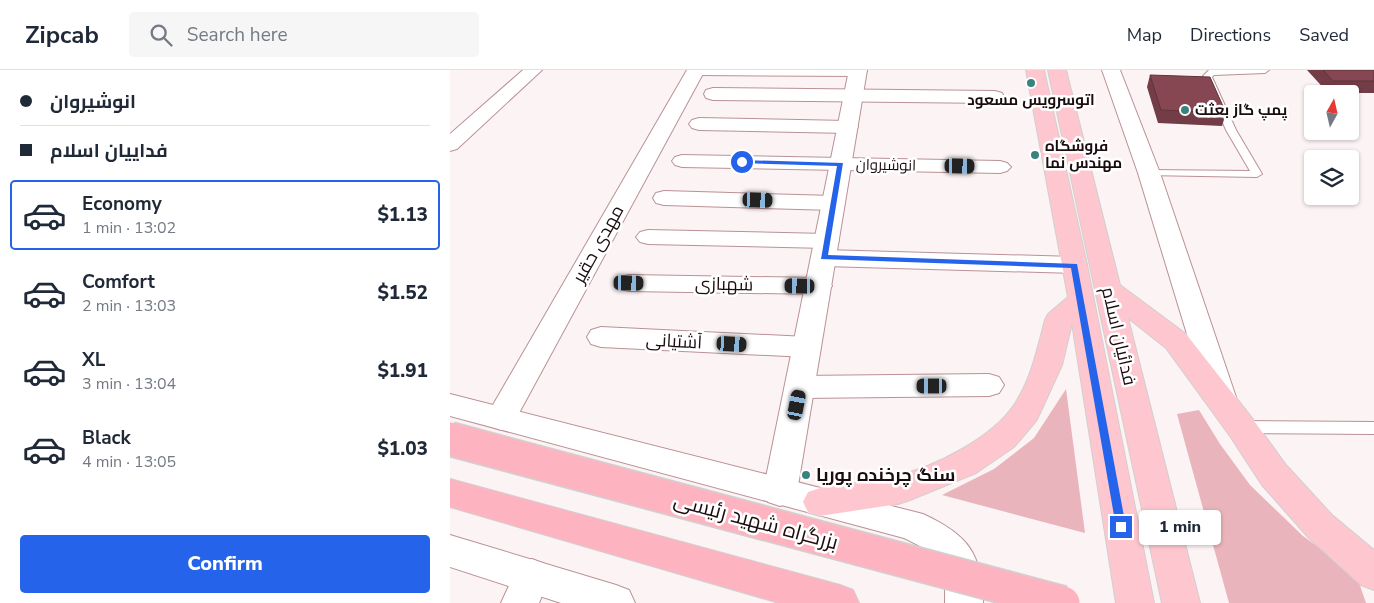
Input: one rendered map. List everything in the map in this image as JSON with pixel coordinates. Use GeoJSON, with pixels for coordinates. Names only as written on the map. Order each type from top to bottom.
{"type":"FeatureCollection","features":[{"type":"Feature","properties":{"kind":"highway","name":"بزرگراه شهید رئیسی"},"geometry":{"type":"LineString","coordinates":[[450,439],[1063,603]]}},
{"type":"Feature","properties":{"kind":"highway"},"geometry":{"type":"LineString","coordinates":[[450,493],[840,603]]}},
{"type":"Feature","properties":{"kind":"main road"},"geometry":{"type":"LineString","coordinates":[[1035,70],[1075,266],[1094,294],[1176,341],[1274,475],[1314,519],[1374,573]]}},
{"type":"Feature","properties":{"kind":"main road","name":"فدائیان اسلام"},"geometry":{"type":"LineString","coordinates":[[1057,70],[1094,294],[1181,603]]}},
{"type":"Feature","properties":{"kind":"main road"},"geometry":{"type":"LineString","coordinates":[[820,502],[898,490],[965,464],[1004,438],[1025,413],[1048,365],[1058,320],[1094,294]]}},
{"type":"Feature","properties":{"kind":"main road"},"geometry":{"type":"LineString","coordinates":[[1094,294],[1135,603]]}},
{"type":"Feature","properties":{"kind":"street"},"geometry":{"type":"LineString","coordinates":[[450,145],[533,70]]}},
{"type":"Feature","properties":{"kind":"street"},"geometry":{"type":"LineString","coordinates":[[696,70],[858,71],[780,492]]}},
{"type":"Feature","properties":{"kind":"street","name":"مهدی حقیر"},"geometry":{"type":"LineString","coordinates":[[500,418],[696,70]]}},
{"type":"Feature","properties":{"kind":"street"},"geometry":{"type":"LineString","coordinates":[[1111,70],[1149,173],[1223,403]]}},
{"type":"Feature","properties":{"kind":"street"},"geometry":{"type":"LineString","coordinates":[[714,94],[995,97]]}},
{"type":"Feature","properties":{"kind":"street"},"geometry":{"type":"LineString","coordinates":[[699,124],[848,127]]}},
{"type":"Feature","properties":{"kind":"street","name":"انوشیروان"},"geometry":{"type":"LineString","coordinates":[[682,161],[1000,167]]}},
{"type":"Feature","properties":{"kind":"street"},"geometry":{"type":"LineString","coordinates":[[664,198],[834,203]]}},
{"type":"Feature","properties":{"kind":"street"},"geometry":{"type":"LineString","coordinates":[[648,237],[1075,266]]}},
{"type":"Feature","properties":{"kind":"street","name":"شهبازی"},"geometry":{"type":"LineString","coordinates":[[629,283],[818,286]]}},
{"type":"Feature","properties":{"kind":"street","name":"آشتیانی"},"geometry":{"type":"LineString","coordinates":[[602,338],[807,347]]}},
{"type":"Feature","properties":{"kind":"street"},"geometry":{"type":"LineString","coordinates":[[800,387],[989,385]]}},
{"type":"Feature","properties":{"kind":"street"},"geometry":{"type":"LineString","coordinates":[[450,405],[910,525],[935,535],[954,551],[961,565],[964,582],[964,603]]}},
{"type":"Feature","properties":{"kind":"street"},"geometry":{"type":"LineString","coordinates":[[450,551],[526,590],[616,603]]}},
{"type":"Feature","properties":{"kind":"lane"},"geometry":{"type":"LineString","coordinates":[[1149,173],[1257,174],[1231,130],[1207,76],[1212,72],[1265,70]]}},
{"type":"Feature","properties":{"kind":"lane"},"geometry":{"type":"LineString","coordinates":[[1241,428],[1374,428]]}},
{"type":"Feature","properties":{"kind":"shaded area"},"geometry":{"type":"Polygon","coordinates":[[[1066,389],[1085,533],[942,495],[994,469],[1034,438],[1066,389]]]}},
{"type":"Feature","properties":{"kind":"shaded area"},"geometry":{"type":"Polygon","coordinates":[[[1199,410],[1220,444],[1250,485],[1303,536],[1356,574],[1366,603],[1229,603],[1177,414],[1199,410]]]}},
{"type":"Feature","properties":{"kind":"building"},"geometry":{"type":"Polygon","coordinates":[[[1323,70],[1374,70],[1374,81],[1333,81],[1323,70]]]}},
{"type":"Feature","properties":{"kind":"building"},"geometry":{"type":"Polygon","coordinates":[[[1150,75],[1210,77],[1226,113],[1161,110],[1150,75]]]}},
{"type":"Feature","properties":{"kind":"place","name":"اتوسرویس مسعود"},"geometry":{"type":"Point","coordinates":[1031,83]}},
{"type":"Feature","properties":{"kind":"place","name":"پمپ گاز بعثت"},"geometry":{"type":"Point","coordinates":[1185,110]}},
{"type":"Feature","properties":{"kind":"place","name":"فروشگاه مهندس نما"},"geometry":{"type":"Point","coordinates":[1035,155]}},
{"type":"Feature","properties":{"kind":"place","name":"سنگ چرخنده پوریا"},"geometry":{"type":"Point","coordinates":[806,475]}},
{"type":"Feature","properties":{"kind":"route"},"geometry":{"type":"LineString","coordinates":[[742,162],[841,165],[824,258],[1075,266],[1121,527]]}}]}
